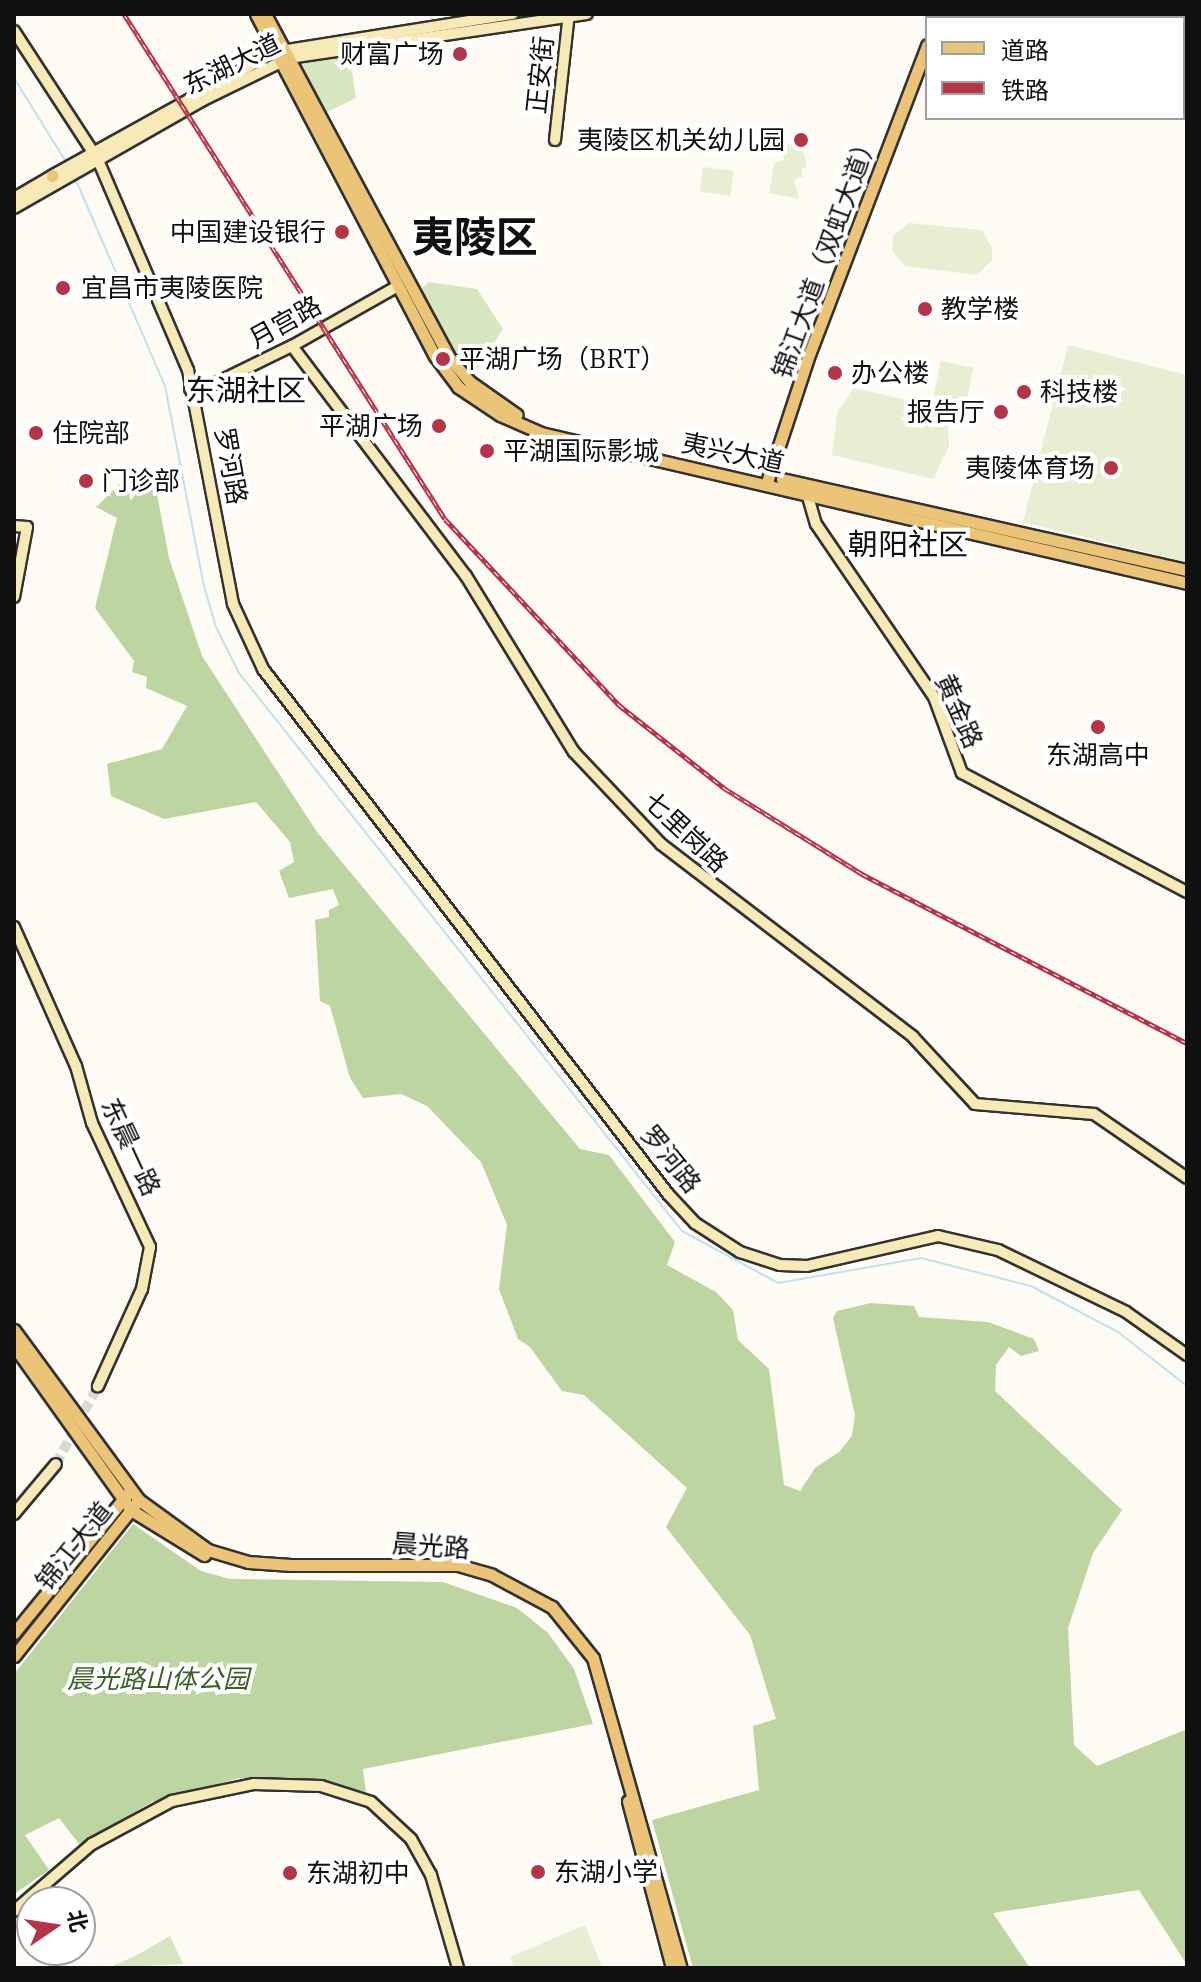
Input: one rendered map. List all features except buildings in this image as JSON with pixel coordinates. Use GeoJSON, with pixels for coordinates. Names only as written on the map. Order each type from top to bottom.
{"type":"FeatureCollection","features":[{"type":"Feature","properties":{"kind":"main road","name":"夷兴大道"},"geometry":{"type":"LineString","coordinates":[[256,14],[282,55],[448,356],[470,382],[505,409],[542,427],[1187,570]]}},
{"type":"Feature","properties":{"kind":"main road","name":"夷兴大道"},"geometry":{"type":"LineString","coordinates":[[265,14],[282,55],[444,371],[500,415],[541,433],[768,479],[807,493],[1187,583]]}},
{"type":"Feature","properties":{"kind":"main road","name":"东湖大道"},"geometry":{"type":"LineString","coordinates":[[14,198],[282,55],[513,14]]}},
{"type":"Feature","properties":{"kind":"main road","name":"东湖大道"},"geometry":{"type":"LineString","coordinates":[[282,55],[587,14]]}},
{"type":"Feature","properties":{"kind":"main road","name":"正安街"},"geometry":{"type":"LineString","coordinates":[[555,140],[569,15]]}},
{"type":"Feature","properties":{"kind":"main road","name":"罗河路"},"geometry":{"type":"LineString","coordinates":[[14,31],[93,157],[192,388],[228,607],[259,673],[284,700],[695,1223],[740,1252],[780,1265],[807,1266],[912,1238],[961,1239],[1077,1287],[1126,1312],[1187,1355]]}},
{"type":"Feature","properties":{"kind":"main road","name":"罗河路"},"geometry":{"type":"LineString","coordinates":[[14,43],[93,157]]}},
{"type":"Feature","properties":{"kind":"main road","name":"锦江大道（双虹大道）"},"geometry":{"type":"LineString","coordinates":[[768,479],[925,50]]}},
{"type":"Feature","properties":{"kind":"main road","name":"东湖大道"},"geometry":{"type":"LineString","coordinates":[[14,208],[53,178]]}},
{"type":"Feature","properties":{"kind":"main road","name":"月宫路"},"geometry":{"type":"LineString","coordinates":[[192,388],[292,346],[398,286]]}},
{"type":"Feature","properties":{"kind":"main road","name":"七里岗路"},"geometry":{"type":"LineString","coordinates":[[292,346],[466,576],[574,752],[661,844],[913,1037],[975,1104],[1094,1114],[1187,1178]]}},
{"type":"Feature","properties":{"kind":"main road","name":"黄金路"},"geometry":{"type":"LineString","coordinates":[[807,493],[816,524],[934,697],[962,773],[1187,892]]}},
{"type":"Feature","properties":{"kind":"main road"},"geometry":{"type":"LineString","coordinates":[[14,526],[27,527],[14,597]]}},
{"type":"Feature","properties":{"kind":"main road","name":"东晨一路"},"geometry":{"type":"LineString","coordinates":[[14,927],[76,1066],[92,1123],[150,1247],[142,1289],[98,1386]]}},
{"type":"Feature","properties":{"kind":"main road","name":"晨光路"},"geometry":{"type":"LineString","coordinates":[[14,1330],[127,1494]]}},
{"type":"Feature","properties":{"kind":"main road","name":"晨光路"},"geometry":{"type":"LineString","coordinates":[[14,1346],[135,1505],[165,1535],[244,1567],[457,1570],[520,1593],[547,1611],[587,1660],[676,1967]]}},
{"type":"Feature","properties":{"kind":"main road"},"geometry":{"type":"LineString","coordinates":[[14,1514],[56,1464]]}},
{"type":"Feature","properties":{"kind":"main road","name":"锦江大道"},"geometry":{"type":"LineString","coordinates":[[14,1633],[127,1494]]}},
{"type":"Feature","properties":{"kind":"main road","name":"锦江大道"},"geometry":{"type":"LineString","coordinates":[[14,1656],[135,1505]]}},
{"type":"Feature","properties":{"kind":"main road"},"geometry":{"type":"LineString","coordinates":[[14,1911],[92,1844],[172,1801],[254,1784],[321,1786],[371,1802],[411,1839],[431,1875],[458,1968]]}},
{"type":"Feature","properties":{"kind":"green space"},"geometry":{"type":"Polygon","coordinates":[[[349,53],[356,98],[323,114],[296,60],[349,53]]]}},
{"type":"Feature","properties":{"kind":"green space"},"geometry":{"type":"Polygon","coordinates":[[[801,142],[807,167],[801,169],[803,177],[794,179],[799,199],[769,193],[774,163],[784,160],[781,146],[801,142]]]}},
{"type":"Feature","properties":{"kind":"green space"},"geometry":{"type":"Polygon","coordinates":[[[703,167],[734,171],[731,196],[700,192],[703,167]]]}},
{"type":"Feature","properties":{"kind":"green space"},"geometry":{"type":"Polygon","coordinates":[[[909,223],[982,230],[992,248],[992,260],[977,275],[905,266],[892,251],[893,236],[909,223]]]}},
{"type":"Feature","properties":{"kind":"green space"},"geometry":{"type":"Polygon","coordinates":[[[429,282],[477,289],[503,329],[471,378],[415,294],[429,282]]]}},
{"type":"Feature","properties":{"kind":"green space","name":"夷陵体育场"},"geometry":{"type":"Polygon","coordinates":[[[1068,345],[1187,375],[1187,562],[1023,522],[1068,345]]]}},
{"type":"Feature","properties":{"kind":"green space"},"geometry":{"type":"Polygon","coordinates":[[[941,361],[973,368],[966,403],[934,396],[941,361]]]}},
{"type":"Feature","properties":{"kind":"green space"},"geometry":{"type":"Polygon","coordinates":[[[854,388],[948,410],[949,446],[933,479],[832,455],[837,413],[854,388]]]}},
{"type":"Feature","properties":{"kind":"green space"},"geometry":{"type":"Polygon","coordinates":[[[154,478],[169,558],[202,656],[317,832],[580,1149],[609,1155],[675,1242],[667,1265],[716,1292],[733,1310],[738,1340],[769,1369],[784,1485],[800,1491],[815,1468],[839,1452],[852,1436],[855,1415],[833,1318],[837,1311],[871,1303],[914,1306],[919,1317],[988,1322],[1034,1339],[1039,1351],[1021,1356],[1009,1347],[996,1365],[995,1391],[1122,1510],[1093,1553],[1068,1628],[1074,1745],[1097,1766],[1187,1729],[1187,1965],[1139,1890],[993,1913],[1030,1968],[693,1968],[652,1820],[759,1790],[753,1726],[776,1719],[750,1635],[666,1527],[687,1488],[584,1395],[562,1391],[530,1347],[518,1339],[499,1289],[507,1225],[481,1162],[427,1106],[401,1094],[363,1098],[350,1078],[330,1006],[320,1001],[315,920],[329,917],[329,910],[339,905],[333,889],[289,898],[279,871],[294,862],[290,842],[256,802],[164,819],[111,796],[107,764],[162,749],[187,706],[146,688],[147,677],[132,672],[134,661],[95,608],[117,518],[96,507],[124,480],[154,478]]]}},
{"type":"Feature","properties":{"kind":"green space","name":"晨光路山体公园"},"geometry":{"type":"Polygon","coordinates":[[[133,1524],[201,1571],[230,1579],[443,1582],[517,1608],[548,1633],[574,1669],[593,1724],[363,1769],[366,1792],[299,1780],[239,1778],[152,1802],[79,1844],[59,1818],[25,1835],[49,1870],[26,1886],[16,1886],[14,1894],[14,1674],[133,1524]]]}},
{"type":"Feature","properties":{"kind":"green space"},"geometry":{"type":"Polygon","coordinates":[[[585,1925],[602,1967],[514,1968],[510,1957],[585,1925]]]}},
{"type":"Feature","properties":{"kind":"green space"},"geometry":{"type":"Polygon","coordinates":[[[170,1936],[183,1964],[108,1968],[137,1955],[170,1936]]]}},
{"type":"Feature","properties":{"kind":"waterway"},"geometry":{"type":"LineString","coordinates":[[14,78],[66,162]]}},
{"type":"Feature","properties":{"kind":"waterway"},"geometry":{"type":"LineString","coordinates":[[75,178],[165,386],[204,586],[216,627],[239,673],[682,1231],[778,1283],[921,1258],[1031,1286],[1118,1332],[1187,1386]]}},
{"type":"Feature","properties":{"kind":"tunnel"},"geometry":{"type":"LineString","coordinates":[[56,1464],[98,1386]]}},
{"type":"Feature","properties":{"kind":"railway"},"geometry":{"type":"LineString","coordinates":[[124,14],[445,519],[619,705],[724,788],[862,874],[1187,1043]]}},
{"type":"Feature","properties":{"kind":"place","name":"财富广场"},"geometry":{"type":"Point","coordinates":[460,54]}},
{"type":"Feature","properties":{"kind":"place","name":"夷陵区机关幼儿园"},"geometry":{"type":"Point","coordinates":[801,140]}},
{"type":"Feature","properties":{"kind":"place","name":"中国建设银行"},"geometry":{"type":"Point","coordinates":[342,232]}},
{"type":"Feature","properties":{"kind":"place","name":"宜昌市夷陵医院"},"geometry":{"type":"Point","coordinates":[63,288]}},
{"type":"Feature","properties":{"kind":"place","name":"教学楼"},"geometry":{"type":"Point","coordinates":[925,309]}},
{"type":"Feature","properties":{"kind":"place","name":"平湖广场（BRT）"},"geometry":{"type":"Point","coordinates":[443,359]}},
{"type":"Feature","properties":{"kind":"place","name":"办公楼"},"geometry":{"type":"Point","coordinates":[835,373]}},
{"type":"Feature","properties":{"kind":"place","name":"科技楼"},"geometry":{"type":"Point","coordinates":[1024,392]}},
{"type":"Feature","properties":{"kind":"place","name":"报告厅"},"geometry":{"type":"Point","coordinates":[1001,412]}},
{"type":"Feature","properties":{"kind":"place","name":"平湖广场"},"geometry":{"type":"Point","coordinates":[439,426]}},
{"type":"Feature","properties":{"kind":"place","name":"住院部"},"geometry":{"type":"Point","coordinates":[36,433]}},
{"type":"Feature","properties":{"kind":"place","name":"平湖国际影城"},"geometry":{"type":"Point","coordinates":[487,451]}},
{"type":"Feature","properties":{"kind":"place","name":"夷陵体育场"},"geometry":{"type":"Point","coordinates":[1111,468]}},
{"type":"Feature","properties":{"kind":"place","name":"门诊部"},"geometry":{"type":"Point","coordinates":[86,481]}},
{"type":"Feature","properties":{"kind":"place","name":"东湖高中"},"geometry":{"type":"Point","coordinates":[1098,727]}},
{"type":"Feature","properties":{"kind":"place","name":"东湖小学"},"geometry":{"type":"Point","coordinates":[538,1872]}},
{"type":"Feature","properties":{"kind":"place","name":"东湖初中"},"geometry":{"type":"Point","coordinates":[290,1873]}},
{"type":"Feature","properties":{"kind":"district","name":"夷陵区"},"geometry":{"type":"Point","coordinates":[475,237]}},
{"type":"Feature","properties":{"kind":"district","name":"东湖社区"},"geometry":{"type":"Point","coordinates":[246,390]}},
{"type":"Feature","properties":{"kind":"district","name":"朝阳社区"},"geometry":{"type":"Point","coordinates":[908,544]}}]}
